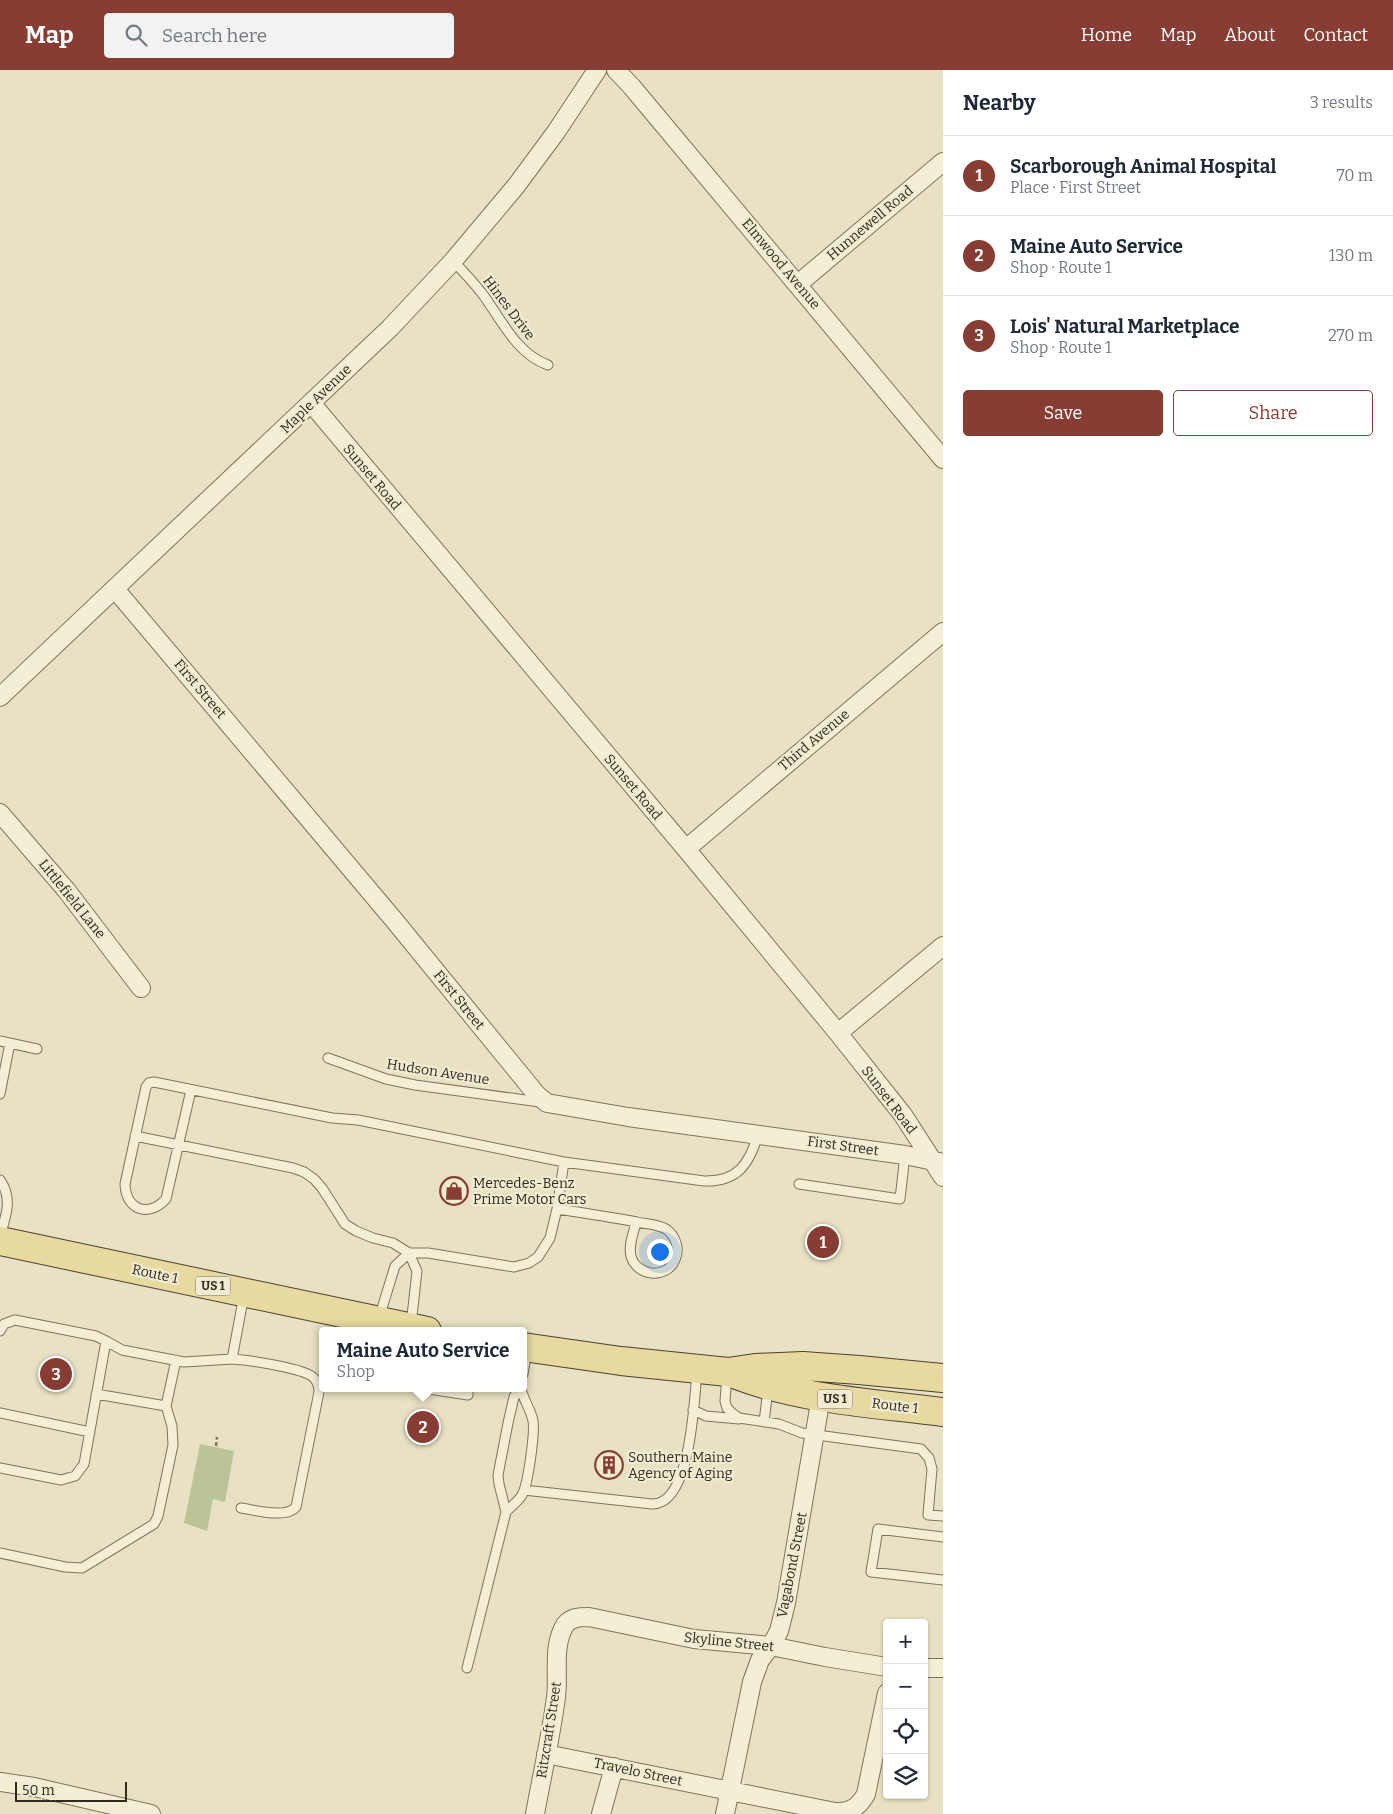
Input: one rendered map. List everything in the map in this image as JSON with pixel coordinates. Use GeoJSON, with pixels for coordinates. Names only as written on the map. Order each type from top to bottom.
{"type":"FeatureCollection","features":[{"type":"Feature","properties":{"kind":"main road","name":"Route 1"},"geometry":{"type":"LineString","coordinates":[[0,1241],[401,1327]]}},
{"type":"Feature","properties":{"kind":"main road","name":"Route 1"},"geometry":{"type":"LineString","coordinates":[[527,1347],[621,1361],[729,1372],[755,1368],[803,1366],[943,1378]]}},
{"type":"Feature","properties":{"kind":"main road","name":"Route 1"},"geometry":{"type":"LineString","coordinates":[[729,1372],[768,1386],[821,1397],[943,1412]]}},
{"type":"Feature","properties":{"kind":"street","name":"Maple Avenue"},"geometry":{"type":"LineString","coordinates":[[0,697],[312,404],[390,328],[453,261],[516,186],[556,132],[597,70]]}},
{"type":"Feature","properties":{"kind":"street","name":"Elmwood Avenue"},"geometry":{"type":"LineString","coordinates":[[616,70],[632,86],[943,459]]}},
{"type":"Feature","properties":{"kind":"street","name":"Hunnewell Road"},"geometry":{"type":"LineString","coordinates":[[798,284],[943,162]]}},
{"type":"Feature","properties":{"kind":"street","name":"Sunset Road"},"geometry":{"type":"LineString","coordinates":[[312,404],[838,1033],[938,1162],[943,1177]]}},
{"type":"Feature","properties":{"kind":"street","name":"First Street"},"geometry":{"type":"LineString","coordinates":[[115,589],[394,920],[537,1095],[547,1103],[628,1117],[906,1155],[938,1162]]}},
{"type":"Feature","properties":{"kind":"street","name":"Third Avenue"},"geometry":{"type":"LineString","coordinates":[[686,849],[943,632]]}},
{"type":"Feature","properties":{"kind":"street","name":"Littlefield Lane"},"geometry":{"type":"LineString","coordinates":[[0,813],[67,891],[141,988]]}},
{"type":"Feature","properties":{"kind":"street"},"geometry":{"type":"LineString","coordinates":[[838,1033],[943,946]]}},
{"type":"Feature","properties":{"kind":"street","name":"Vagabond Street"},"geometry":{"type":"LineString","coordinates":[[724,1814],[752,1682],[760,1660],[771,1646],[779,1631],[786,1603],[821,1397]]}},
{"type":"Feature","properties":{"kind":"street","name":"Skyline Street"},"geometry":{"type":"LineString","coordinates":[[571,1619],[589,1617],[694,1640],[771,1646],[883,1666]]}},
{"type":"Feature","properties":{"kind":"street","name":"Ritzcraft Street"},"geometry":{"type":"LineString","coordinates":[[535,1814],[556,1697],[558,1643],[564,1628],[571,1619]]}},
{"type":"Feature","properties":{"kind":"street"},"geometry":{"type":"LineString","coordinates":[[928,1668],[943,1668]]}},
{"type":"Feature","properties":{"kind":"street","name":"Travelo Street"},"geometry":{"type":"LineString","coordinates":[[546,1754],[730,1792],[836,1812],[846,1812],[856,1807],[866,1794],[884,1709]]}},
{"type":"Feature","properties":{"kind":"street"},"geometry":{"type":"LineString","coordinates":[[601,1814],[614,1767]]}},
{"type":"Feature","properties":{"kind":"street"},"geometry":{"type":"LineString","coordinates":[[0,1782],[34,1787],[151,1814]]}},
{"type":"Feature","properties":{"kind":"lane","name":"Hines Drive"},"geometry":{"type":"LineString","coordinates":[[453,261],[476,286],[524,352],[537,361],[548,365]]}},
{"type":"Feature","properties":{"kind":"lane"},"geometry":{"type":"LineString","coordinates":[[0,1041],[37,1049]]}},
{"type":"Feature","properties":{"kind":"lane"},"geometry":{"type":"LineString","coordinates":[[0,1094],[10,1043]]}},
{"type":"Feature","properties":{"kind":"lane","name":"Hudson Avenue"},"geometry":{"type":"LineString","coordinates":[[328,1058],[386,1079],[415,1085],[547,1103]]}},
{"type":"Feature","properties":{"kind":"lane"},"geometry":{"type":"LineString","coordinates":[[191,1090],[166,1199],[156,1208],[150,1210],[142,1209],[130,1202],[125,1192],[125,1184],[146,1087],[149,1083],[154,1082],[332,1118],[358,1120],[564,1162],[715,1182],[728,1179],[740,1169],[754,1147],[758,1135]]}},
{"type":"Feature","properties":{"kind":"lane"},"geometry":{"type":"LineString","coordinates":[[135,1136],[293,1168],[304,1172],[322,1188],[345,1224],[356,1231],[393,1243],[409,1253],[428,1252],[514,1267],[522,1266],[538,1257],[545,1248],[554,1226],[564,1162]]}},
{"type":"Feature","properties":{"kind":"lane"},"geometry":{"type":"LineString","coordinates":[[799,1184],[900,1200],[906,1155]]}},
{"type":"Feature","properties":{"kind":"lane"},"geometry":{"type":"LineString","coordinates":[[0,1180],[5,1186],[8,1203],[7,1214],[0,1236]]}},
{"type":"Feature","properties":{"kind":"lane"},"geometry":{"type":"LineString","coordinates":[[557,1209],[636,1222],[661,1227],[672,1234],[676,1242],[675,1259],[667,1269],[650,1273],[639,1268],[633,1261],[630,1249],[636,1222]]}},
{"type":"Feature","properties":{"kind":"lane"},"geometry":{"type":"LineString","coordinates":[[401,1327],[416,1271],[409,1253]]}},
{"type":"Feature","properties":{"kind":"lane"},"geometry":{"type":"LineString","coordinates":[[401,1327],[395,1266],[409,1253]]}},
{"type":"Feature","properties":{"kind":"lane"},"geometry":{"type":"LineString","coordinates":[[232,1359],[245,1293]]}},
{"type":"Feature","properties":{"kind":"lane"},"geometry":{"type":"LineString","coordinates":[[0,1331],[4,1324],[15,1320],[96,1336],[122,1350],[184,1362],[247,1360],[303,1372],[314,1378],[319,1392],[296,1507],[294,1510],[284,1514],[241,1508]]}},
{"type":"Feature","properties":{"kind":"lane"},"geometry":{"type":"LineString","coordinates":[[0,1468],[61,1480],[70,1479],[79,1473],[84,1464],[106,1341]]}},
{"type":"Feature","properties":{"kind":"lane"},"geometry":{"type":"LineString","coordinates":[[0,1553],[65,1567],[82,1568],[154,1524],[158,1516],[173,1445],[172,1426],[166,1406],[176,1360]]}},
{"type":"Feature","properties":{"kind":"lane"},"geometry":{"type":"LineString","coordinates":[[524,1490],[658,1504],[668,1499],[679,1483],[688,1444],[697,1369]]}},
{"type":"Feature","properties":{"kind":"lane"},"geometry":{"type":"LineString","coordinates":[[729,1372],[725,1401],[727,1408],[732,1413],[747,1420]]}},
{"type":"Feature","properties":{"kind":"lane"},"geometry":{"type":"LineString","coordinates":[[764,1422],[768,1386]]}},
{"type":"Feature","properties":{"kind":"lane"},"geometry":{"type":"LineString","coordinates":[[448,1392],[468,1395],[468,1392]]}},
{"type":"Feature","properties":{"kind":"lane"},"geometry":{"type":"LineString","coordinates":[[467,1668],[506,1512],[498,1475],[514,1397],[517,1392]]}},
{"type":"Feature","properties":{"kind":"lane"},"geometry":{"type":"LineString","coordinates":[[506,1512],[517,1501],[524,1490],[534,1432],[531,1414],[521,1392]]}},
{"type":"Feature","properties":{"kind":"lane"},"geometry":{"type":"LineString","coordinates":[[96,1394],[166,1406]]}},
{"type":"Feature","properties":{"kind":"lane"},"geometry":{"type":"LineString","coordinates":[[693,1410],[706,1416],[779,1424],[791,1430],[921,1450],[929,1458],[932,1468],[928,1515],[943,1516]]}},
{"type":"Feature","properties":{"kind":"lane"},"geometry":{"type":"LineString","coordinates":[[0,1413],[90,1432]]}},
{"type":"Feature","properties":{"kind":"lane"},"geometry":{"type":"LineString","coordinates":[[943,1537],[878,1529],[871,1572],[943,1580]]}},
{"type":"Feature","properties":{"kind":"path"},"geometry":{"type":"LineString","coordinates":[[216,1446],[217,1437]]}},
{"type":"Feature","properties":{"kind":"green space"},"geometry":{"type":"Polygon","coordinates":[[[200,1444],[234,1451],[225,1502],[213,1499],[207,1531],[184,1523],[200,1444]]]}},
{"type":"Feature","properties":{"kind":"place","name":"Mercedes-Benz Prime Motor Cars"},"geometry":{"type":"Point","coordinates":[454,1191]}},
{"type":"Feature","properties":{"kind":"place","name":"Scarborough Animal Hospital"},"geometry":{"type":"Point","coordinates":[823,1242]}},
{"type":"Feature","properties":{"kind":"place","name":"Lois' Natural Marketplace"},"geometry":{"type":"Point","coordinates":[56,1374]}},
{"type":"Feature","properties":{"kind":"place","name":"Maine Auto Service"},"geometry":{"type":"Point","coordinates":[423,1427]}},
{"type":"Feature","properties":{"kind":"place","name":"Southern Maine Agency of Aging"},"geometry":{"type":"Point","coordinates":[609,1465]}}]}
